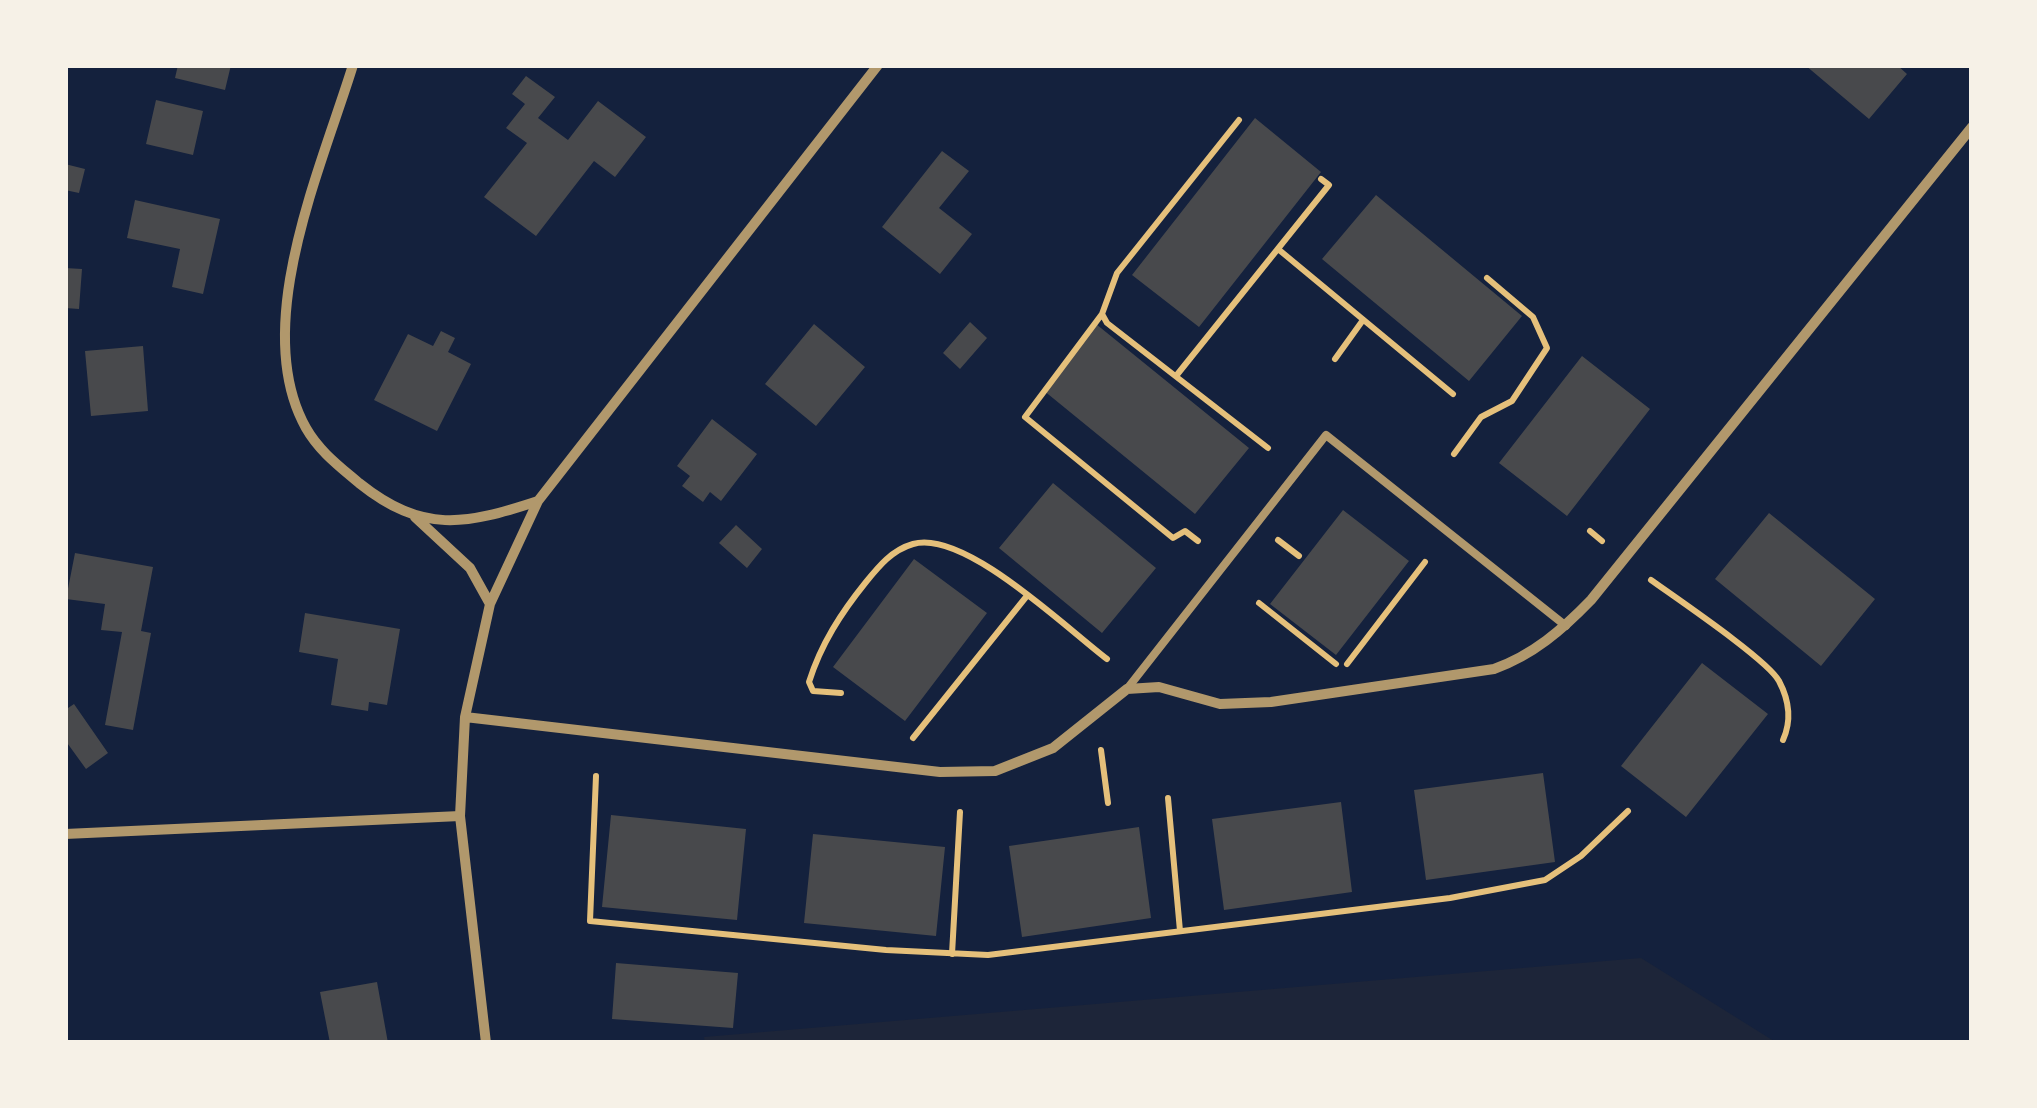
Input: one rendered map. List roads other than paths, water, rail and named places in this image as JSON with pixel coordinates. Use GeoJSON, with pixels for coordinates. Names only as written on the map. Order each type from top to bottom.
{"type":"FeatureCollection","features":[{"type":"Feature","properties":{"kind":"street"},"geometry":{"type":"LineString","coordinates":[[353,65],[297,253],[286,316],[290,388],[306,428],[327,458],[372,493],[410,514],[462,559],[490,604]]}},
{"type":"Feature","properties":{"kind":"street"},"geometry":{"type":"LineString","coordinates":[[486,1043],[460,816],[465,717],[490,604],[538,501],[878,65]]}},
{"type":"Feature","properties":{"kind":"street"},"geometry":{"type":"LineString","coordinates":[[465,717],[940,772],[995,771],[1053,748],[1127,689],[1159,687],[1220,704],[1271,702],[1494,670],[1520,660],[1566,626],[1972,127]]}},
{"type":"Feature","properties":{"kind":"street"},"geometry":{"type":"LineString","coordinates":[[410,514],[475,521],[538,501]]}},
{"type":"Feature","properties":{"kind":"street"},"geometry":{"type":"LineString","coordinates":[[65,834],[460,816]]}},
{"type":"Feature","properties":{"kind":"lane"},"geometry":{"type":"LineString","coordinates":[[1127,689],[1326,435],[1566,626]]}}]}
